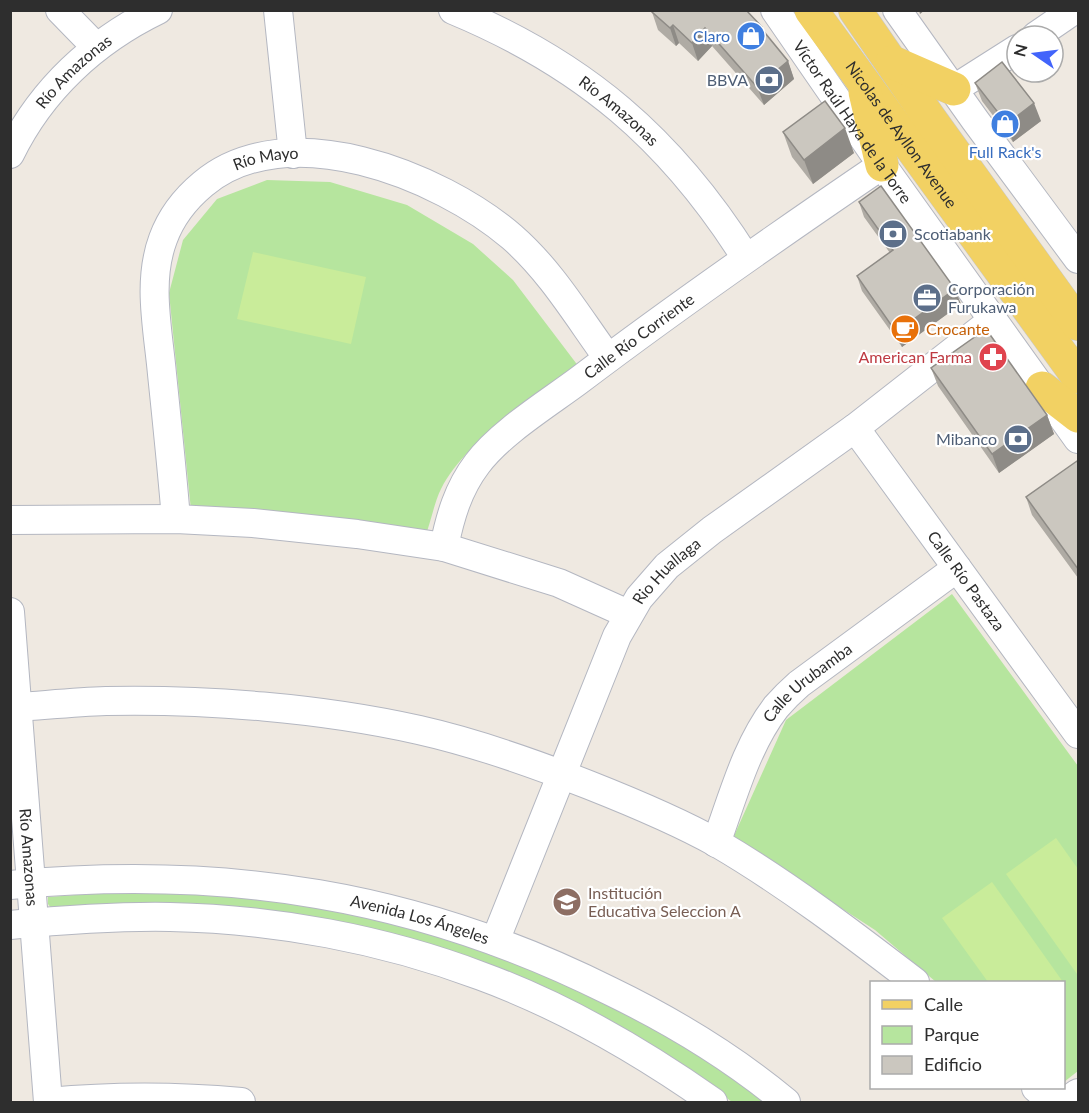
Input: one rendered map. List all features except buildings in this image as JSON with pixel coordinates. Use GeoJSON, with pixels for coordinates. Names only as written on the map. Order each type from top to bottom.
{"type":"FeatureCollection","features":[{"type":"Feature","properties":{"kind":"main road","name":"Nicolas de Ayllon Avenue"},"geometry":{"type":"LineString","coordinates":[[811,10],[1078,377]]}},
{"type":"Feature","properties":{"kind":"main road","name":"Nicolas de Ayllon Avenue"},"geometry":{"type":"LineString","coordinates":[[855,10],[928,116],[1078,324]]}},
{"type":"Feature","properties":{"kind":"main road"},"geometry":{"type":"LineString","coordinates":[[892,62],[954,89]]}},
{"type":"Feature","properties":{"kind":"main road"},"geometry":{"type":"LineString","coordinates":[[862,79],[882,165]]}},
{"type":"Feature","properties":{"kind":"main road"},"geometry":{"type":"LineString","coordinates":[[1042,388],[1078,416]]}},
{"type":"Feature","properties":{"kind":"street"},"geometry":{"type":"LineString","coordinates":[[60,10],[96,48]]}},
{"type":"Feature","properties":{"kind":"street","name":"Río Amazonas"},"geometry":{"type":"LineString","coordinates":[[10,154],[48,94],[79,62],[119,31],[158,10]]}},
{"type":"Feature","properties":{"kind":"street"},"geometry":{"type":"LineString","coordinates":[[278,10],[293,154]]}},
{"type":"Feature","properties":{"kind":"street","name":"Río Amazonas"},"geometry":{"type":"LineString","coordinates":[[453,10],[520,41],[554,60],[618,106],[647,133],[694,184],[725,224],[746,258]]}},
{"type":"Feature","properties":{"kind":"street","name":"Víctor Raúl Haya de la Torre"},"geometry":{"type":"LineString","coordinates":[[775,10],[882,165],[1078,439]]}},
{"type":"Feature","properties":{"kind":"street"},"geometry":{"type":"LineString","coordinates":[[897,10],[1078,259]]}},
{"type":"Feature","properties":{"kind":"street"},"geometry":{"type":"LineString","coordinates":[[1054,24],[1074,10]]}},
{"type":"Feature","properties":{"kind":"street"},"geometry":{"type":"LineString","coordinates":[[954,89],[1005,57]]}},
{"type":"Feature","properties":{"kind":"street","name":"Río Mayo"},"geometry":{"type":"LineString","coordinates":[[176,519],[154,275],[164,238],[183,204],[211,178],[241,161],[275,154],[326,154],[377,166],[427,185],[466,205],[512,237],[551,279],[608,358]]}},
{"type":"Feature","properties":{"kind":"street","name":"Calle Río Corriente"},"geometry":{"type":"LineString","coordinates":[[444,547],[449,519],[460,491],[478,463],[499,441],[608,358],[746,258],[882,165]]}},
{"type":"Feature","properties":{"kind":"street","name":"Rio Huallaga"},"geometry":{"type":"LineString","coordinates":[[495,941],[617,636],[628,614],[645,591],[667,566],[712,530],[855,428],[993,320]]}},
{"type":"Feature","properties":{"kind":"street","name":"Calle Río Pastaza"},"geometry":{"type":"LineString","coordinates":[[855,428],[1078,734]]}},
{"type":"Feature","properties":{"kind":"street"},"geometry":{"type":"LineString","coordinates":[[10,520],[176,519],[253,523],[357,534],[444,547],[559,583],[628,614]]}},
{"type":"Feature","properties":{"kind":"street","name":"Calle Urubamba"},"geometry":{"type":"LineString","coordinates":[[716,843],[745,763],[759,734],[777,707],[799,684],[957,568]]}},
{"type":"Feature","properties":{"kind":"street","name":"Río Amazonas"},"geometry":{"type":"LineString","coordinates":[[10,612],[18,706],[23,924],[48,1102]]}},
{"type":"Feature","properties":{"kind":"street"},"geometry":{"type":"LineString","coordinates":[[18,706],[105,701],[220,705],[321,713],[419,730],[515,757],[662,816],[716,843],[815,907],[914,981]]}},
{"type":"Feature","properties":{"kind":"street","name":"Avenida Los Ángeles"},"geometry":{"type":"LineString","coordinates":[[21,884],[80,879],[177,878],[280,887],[335,896],[442,923],[541,959],[631,1001],[722,1054],[786,1102]]}},
{"type":"Feature","properties":{"kind":"street"},"geometry":{"type":"LineString","coordinates":[[23,924],[118,918],[170,917],[224,920],[283,926],[404,951],[482,976],[536,1000],[640,1055],[713,1102]]}},
{"type":"Feature","properties":{"kind":"street"},"geometry":{"type":"LineString","coordinates":[[1037,1089],[1052,1102]]}},
{"type":"Feature","properties":{"kind":"street"},"geometry":{"type":"LineString","coordinates":[[1065,1102],[1078,1093]]}},
{"type":"Feature","properties":{"kind":"street"},"geometry":{"type":"LineString","coordinates":[[48,1102],[146,1096],[241,1102]]}},
{"type":"Feature","properties":{"kind":"green space"},"geometry":{"type":"Polygon","coordinates":[[[267,180],[330,182],[407,205],[473,244],[513,280],[579,367],[503,421],[467,453],[441,489],[425,537],[191,510],[169,293],[183,240],[217,199],[267,180]]]}},
{"type":"Feature","properties":{"kind":"green space"},"geometry":{"type":"Polygon","coordinates":[[[253,252],[366,277],[351,344],[237,319],[253,252]]]}},
{"type":"Feature","properties":{"kind":"green space"},"geometry":{"type":"Polygon","coordinates":[[[952,594],[1078,766],[1078,1071],[1065,1081],[1065,981],[935,981],[875,930],[733,838],[786,720],[952,594]]]}},
{"type":"Feature","properties":{"kind":"green space"},"geometry":{"type":"Polygon","coordinates":[[[1056,838],[1078,869],[1077,974],[1006,874],[1056,838]]]}},
{"type":"Feature","properties":{"kind":"green space"},"geometry":{"type":"Polygon","coordinates":[[[992,882],[1062,981],[987,981],[942,918],[992,882]]]}},
{"type":"Feature","properties":{"kind":"green space"},"geometry":{"type":"Polygon","coordinates":[[[170,888],[349,910],[494,950],[626,1009],[740,1079],[769,1102],[732,1102],[723,1095],[405,943],[51,908],[48,904],[48,897],[170,888]]]}},
{"type":"Feature","properties":{"kind":"place","name":"Claro"},"geometry":{"type":"Point","coordinates":[751,36]}},
{"type":"Feature","properties":{"kind":"place","name":"BBVA"},"geometry":{"type":"Point","coordinates":[769,80]}},
{"type":"Feature","properties":{"kind":"place","name":"Full Rack's"},"geometry":{"type":"Point","coordinates":[1005,124]}},
{"type":"Feature","properties":{"kind":"place","name":"Scotiabank"},"geometry":{"type":"Point","coordinates":[893,234]}},
{"type":"Feature","properties":{"kind":"place","name":"Corporación Furukawa"},"geometry":{"type":"Point","coordinates":[927,298]}},
{"type":"Feature","properties":{"kind":"place","name":"Crocante"},"geometry":{"type":"Point","coordinates":[905,329]}},
{"type":"Feature","properties":{"kind":"place","name":"American Farma"},"geometry":{"type":"Point","coordinates":[993,357]}},
{"type":"Feature","properties":{"kind":"place","name":"Mibanco"},"geometry":{"type":"Point","coordinates":[1018,439]}},
{"type":"Feature","properties":{"kind":"place","name":"Institución Educativa Seleccion A"},"geometry":{"type":"Point","coordinates":[567,902]}}]}
